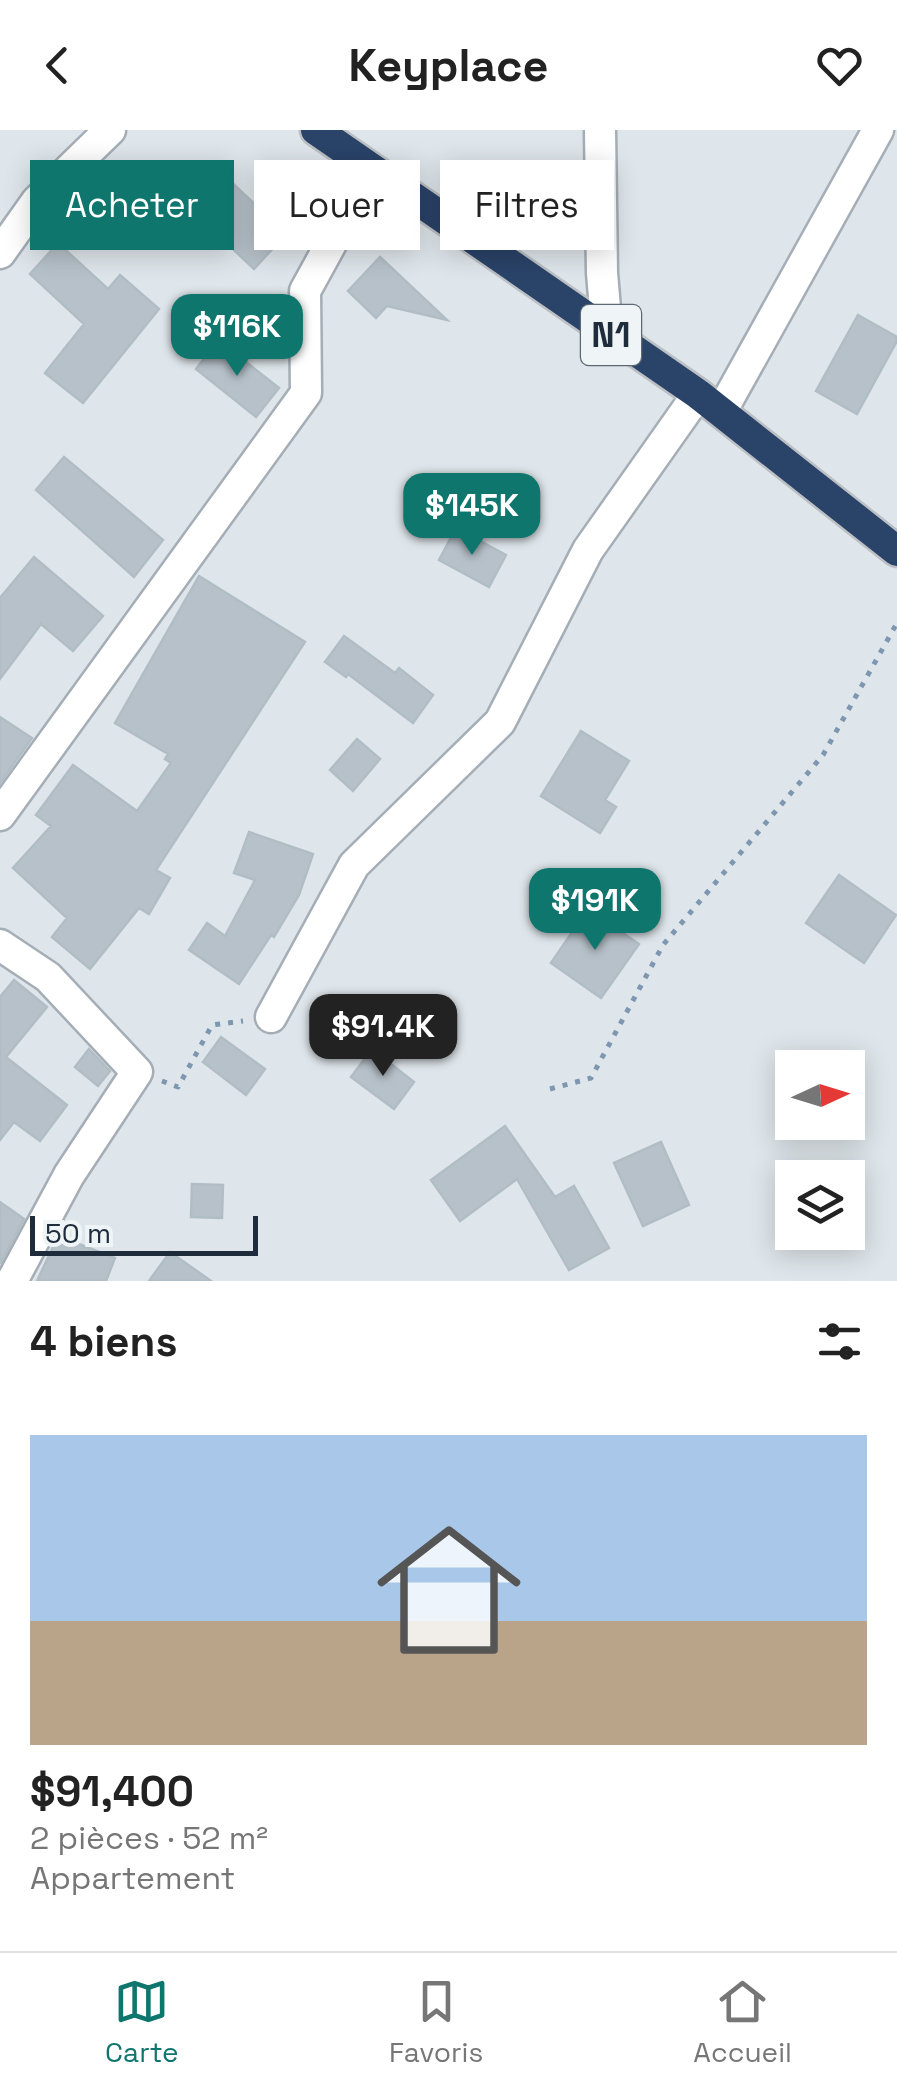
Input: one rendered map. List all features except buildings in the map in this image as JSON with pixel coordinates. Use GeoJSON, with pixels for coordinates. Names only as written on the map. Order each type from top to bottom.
{"type":"FeatureCollection","features":[{"type":"Feature","properties":{"kind":"highway","name":"N1"},"geometry":{"type":"LineString","coordinates":[[316,130],[358,160]]}},
{"type":"Feature","properties":{"kind":"highway","name":"N1"},"geometry":{"type":"LineString","coordinates":[[420,204],[709,403],[897,550]]}},
{"type":"Feature","properties":{"kind":"street"},"geometry":{"type":"LineString","coordinates":[[0,254],[37,201],[110,130]]}},
{"type":"Feature","properties":{"kind":"street"},"geometry":{"type":"LineString","coordinates":[[600,130],[607,332]]}},
{"type":"Feature","properties":{"kind":"street"},"geometry":{"type":"LineString","coordinates":[[270,1017],[354,866],[500,722],[588,550],[709,403],[878,130]]}},
{"type":"Feature","properties":{"kind":"street"},"geometry":{"type":"LineString","coordinates":[[0,815],[306,394],[305,291],[328,250]]}},
{"type":"Feature","properties":{"kind":"street"},"geometry":{"type":"LineString","coordinates":[[0,945],[48,976],[137,1072],[69,1176],[12,1281]]}},
{"type":"Feature","properties":{"kind":"path"},"geometry":{"type":"LineString","coordinates":[[550,1089],[592,1078],[663,945],[823,754],[897,623]]}},
{"type":"Feature","properties":{"kind":"path"},"geometry":{"type":"LineString","coordinates":[[137,1072],[178,1087],[212,1026],[270,1017]]}}]}
